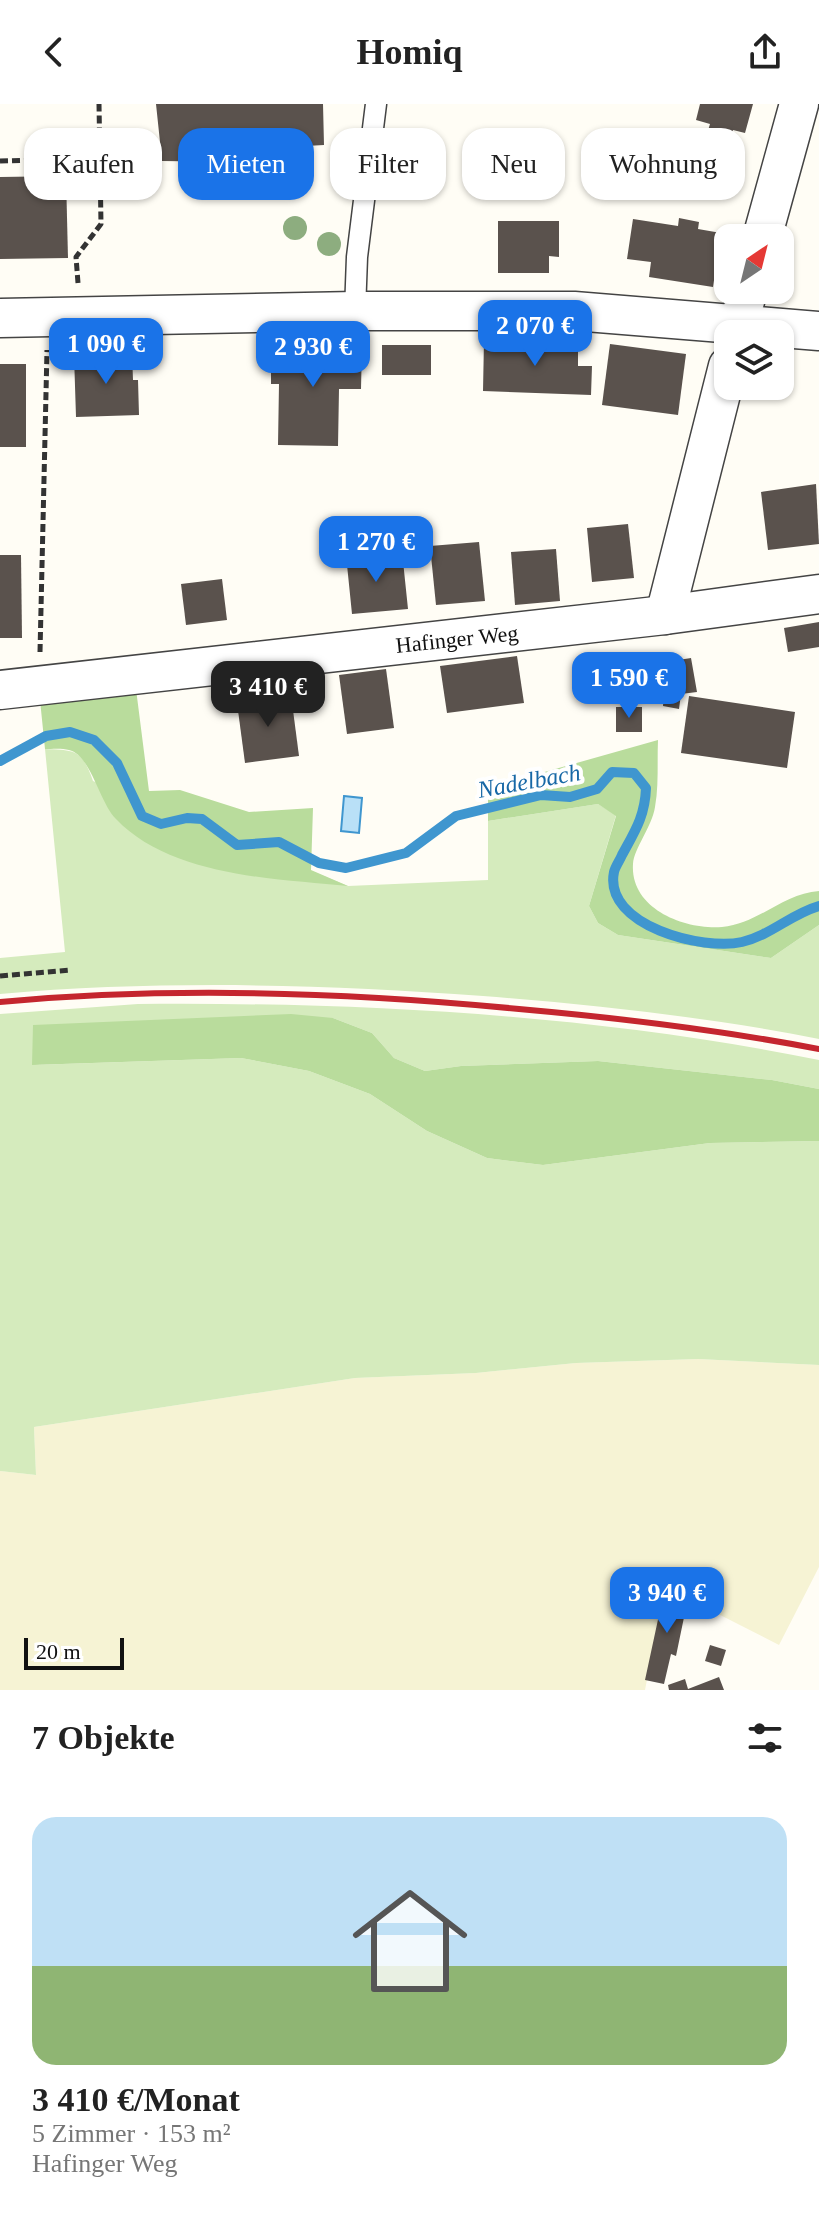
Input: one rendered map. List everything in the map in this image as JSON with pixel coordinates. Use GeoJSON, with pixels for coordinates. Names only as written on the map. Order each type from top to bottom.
{"type":"FeatureCollection","features":[{"type":"Feature","properties":{"kind":"street"},"geometry":{"type":"LineString","coordinates":[[766,224],[799,104]]}},
{"type":"Feature","properties":{"kind":"street"},"geometry":{"type":"LineString","coordinates":[[0,318],[355,311],[574,311],[741,316],[819,331]]}},
{"type":"Feature","properties":{"kind":"street"},"geometry":{"type":"LineString","coordinates":[[665,615],[719,400]]}},
{"type":"Feature","properties":{"kind":"street","name":"Hafinger Weg"},"geometry":{"type":"LineString","coordinates":[[0,690],[665,615],[819,594]]}},
{"type":"Feature","properties":{"kind":"lane"},"geometry":{"type":"LineString","coordinates":[[355,311],[357,257],[376,104]]}},
{"type":"Feature","properties":{"kind":"path"},"geometry":{"type":"LineString","coordinates":[[99,104],[100,128]]}},
{"type":"Feature","properties":{"kind":"path"},"geometry":{"type":"LineString","coordinates":[[0,161],[24,160]]}},
{"type":"Feature","properties":{"kind":"path"},"geometry":{"type":"LineString","coordinates":[[39,685],[64,316],[76,257],[101,224],[101,200]]}},
{"type":"Feature","properties":{"kind":"path"},"geometry":{"type":"LineString","coordinates":[[0,976],[71,970]]}},
{"type":"Feature","properties":{"kind":"shaded area"},"geometry":{"type":"Polygon","coordinates":[[[698,1359],[819,1365],[819,1567],[779,1645],[665,1587],[645,1690],[0,1690],[0,1471],[36,1475],[34,1427],[355,1378],[476,1373],[576,1363],[698,1359]]]}},
{"type":"Feature","properties":{"kind":"green space"},"geometry":{"type":"Polygon","coordinates":[[[136,689],[149,791],[180,790],[249,812],[313,808],[311,870],[348,886],[257,877],[165,853],[138,838],[116,819],[77,754],[66,749],[45,749],[40,700],[136,689]]]}},
{"type":"Feature","properties":{"kind":"green space"},"geometry":{"type":"Polygon","coordinates":[[[658,740],[655,807],[633,864],[634,880],[640,893],[662,914],[692,925],[722,927],[747,920],[794,897],[819,891],[819,925],[771,958],[618,935],[598,923],[589,906],[616,816],[598,804],[488,821],[488,788],[658,740]]]}},
{"type":"Feature","properties":{"kind":"green space"},"geometry":{"type":"Polygon","coordinates":[[[45,749],[76,754],[85,763],[93,781],[348,886],[488,880],[488,821],[598,804],[616,815],[589,906],[598,923],[618,935],[771,958],[819,925],[819,1039],[652,1013],[423,992],[302,986],[182,985],[0,994],[0,958],[65,952],[45,749]]]}},
{"type":"Feature","properties":{"kind":"green space"},"geometry":{"type":"Polygon","coordinates":[[[138,1004],[309,1006],[480,1014],[650,1032],[819,1060],[819,1089],[772,1080],[598,1061],[461,1066],[425,1071],[394,1058],[372,1033],[333,1018],[33,1065],[241,1058],[309,1071],[370,1094],[427,1131],[487,1158],[543,1165],[710,1143],[819,1141],[819,1365],[698,1359],[576,1363],[476,1373],[355,1378],[34,1427],[36,1475],[0,1471],[0,1014],[138,1004]]]}},
{"type":"Feature","properties":{"kind":"green space"},"geometry":{"type":"Polygon","coordinates":[[[291,1014],[333,1018],[372,1033],[394,1058],[425,1071],[461,1066],[598,1061],[772,1080],[819,1089],[819,1141],[710,1143],[543,1165],[487,1158],[427,1131],[370,1094],[309,1071],[241,1058],[32,1065],[33,1025],[291,1014]]]}},
{"type":"Feature","properties":{"kind":"water"},"geometry":{"type":"Polygon","coordinates":[[[344,796],[362,798],[359,833],[341,831],[344,796]]]}},
{"type":"Feature","properties":{"kind":"building"},"geometry":{"type":"Polygon","coordinates":[[[156,104],[323,104],[324,145],[314,146],[314,128],[178,128],[178,161],[162,161],[162,128],[159,128],[156,104]]]}},
{"type":"Feature","properties":{"kind":"building"},"geometry":{"type":"Polygon","coordinates":[[[700,104],[753,104],[745,133],[745,128],[709,128],[710,124],[696,120],[700,104]]]}},
{"type":"Feature","properties":{"kind":"building"},"geometry":{"type":"Polygon","coordinates":[[[0,177],[24,177],[24,200],[67,200],[68,258],[0,259],[0,177]]]}},
{"type":"Feature","properties":{"kind":"building"},"geometry":{"type":"Polygon","coordinates":[[[679,218],[699,222],[698,229],[714,232],[713,287],[649,277],[651,262],[627,259],[633,219],[678,226],[679,218]]]}},
{"type":"Feature","properties":{"kind":"building"},"geometry":{"type":"Polygon","coordinates":[[[498,221],[559,221],[559,257],[549,256],[549,273],[498,273],[498,221]]]}},
{"type":"Feature","properties":{"kind":"building"},"geometry":{"type":"Polygon","coordinates":[[[484,340],[578,344],[578,366],[592,366],[591,395],[483,391],[484,340]]]}},
{"type":"Feature","properties":{"kind":"building"},"geometry":{"type":"Polygon","coordinates":[[[271,342],[362,344],[361,389],[339,389],[338,446],[278,445],[279,384],[271,384],[271,342]]]}},
{"type":"Feature","properties":{"kind":"building"},"geometry":{"type":"Polygon","coordinates":[[[610,344],[686,354],[678,415],[602,405],[610,344]]]}},
{"type":"Feature","properties":{"kind":"building"},"geometry":{"type":"Polygon","coordinates":[[[382,345],[431,345],[431,375],[382,375],[382,345]]]}},
{"type":"Feature","properties":{"kind":"building"},"geometry":{"type":"Polygon","coordinates":[[[132,353],[133,380],[138,380],[139,415],[76,417],[74,355],[132,353]]]}},
{"type":"Feature","properties":{"kind":"building"},"geometry":{"type":"Polygon","coordinates":[[[0,364],[26,364],[26,447],[0,447],[0,364]]]}},
{"type":"Feature","properties":{"kind":"building"},"geometry":{"type":"Polygon","coordinates":[[[816,484],[819,544],[768,550],[761,492],[816,484]]]}},
{"type":"Feature","properties":{"kind":"building"},"geometry":{"type":"Polygon","coordinates":[[[628,524],[634,578],[592,582],[587,528],[628,524]]]}},
{"type":"Feature","properties":{"kind":"building"},"geometry":{"type":"Polygon","coordinates":[[[479,542],[485,601],[436,605],[430,546],[479,542]]]}},
{"type":"Feature","properties":{"kind":"building"},"geometry":{"type":"Polygon","coordinates":[[[556,549],[560,601],[515,605],[511,552],[556,549]]]}},
{"type":"Feature","properties":{"kind":"building"},"geometry":{"type":"Polygon","coordinates":[[[383,552],[384,562],[403,561],[408,609],[352,614],[346,555],[383,552]]]}},
{"type":"Feature","properties":{"kind":"building"},"geometry":{"type":"Polygon","coordinates":[[[0,555],[21,555],[22,638],[0,638],[0,555]]]}},
{"type":"Feature","properties":{"kind":"building"},"geometry":{"type":"Polygon","coordinates":[[[222,579],[227,620],[186,625],[181,584],[222,579]]]}},
{"type":"Feature","properties":{"kind":"building"},"geometry":{"type":"Polygon","coordinates":[[[819,622],[819,647],[788,652],[784,628],[819,622]]]}},
{"type":"Feature","properties":{"kind":"building"},"geometry":{"type":"Polygon","coordinates":[[[517,656],[524,703],[447,713],[440,666],[517,656]]]}},
{"type":"Feature","properties":{"kind":"building"},"geometry":{"type":"Polygon","coordinates":[[[691,658],[697,692],[681,694],[679,709],[663,706],[666,662],[691,658]]]}},
{"type":"Feature","properties":{"kind":"building"},"geometry":{"type":"Polygon","coordinates":[[[386,669],[394,728],[347,734],[339,675],[386,669]]]}},
{"type":"Feature","properties":{"kind":"building"},"geometry":{"type":"Polygon","coordinates":[[[291,695],[299,756],[245,763],[237,703],[291,695]]]}},
{"type":"Feature","properties":{"kind":"building"},"geometry":{"type":"Polygon","coordinates":[[[689,696],[795,712],[787,768],[681,753],[689,696]]]}},
{"type":"Feature","properties":{"kind":"building"},"geometry":{"type":"Polygon","coordinates":[[[616,707],[642,707],[642,732],[616,732],[616,707]]]}},
{"type":"Feature","properties":{"kind":"building"},"geometry":{"type":"Polygon","coordinates":[[[665,1587],[688,1598],[676,1656],[671,1654],[664,1684],[645,1680],[665,1587]]]}},
{"type":"Feature","properties":{"kind":"building"},"geometry":{"type":"Polygon","coordinates":[[[710,1645],[726,1650],[721,1666],[705,1661],[710,1645]]]}},
{"type":"Feature","properties":{"kind":"building"},"geometry":{"type":"Polygon","coordinates":[[[719,1677],[724,1690],[669,1690],[668,1685],[685,1679],[688,1689],[719,1677]]]}},
{"type":"Feature","properties":{"kind":"waterway","name":"Nadelbach"},"geometry":{"type":"LineString","coordinates":[[0,761],[46,736],[70,732],[94,740],[117,763],[142,816],[161,824],[187,818],[202,819],[237,845],[279,842],[319,863],[346,868],[406,853],[456,816],[541,795],[570,797],[597,789],[612,772],[634,773],[646,788],[644,807],[614,872],[615,891],[624,907],[640,920],[682,938],[725,944],[752,939],[819,906]]}},
{"type":"Feature","properties":{"kind":"railway"},"geometry":{"type":"LineString","coordinates":[[0,1002],[195,993],[389,998],[632,1021],[819,1049]]}}]}
